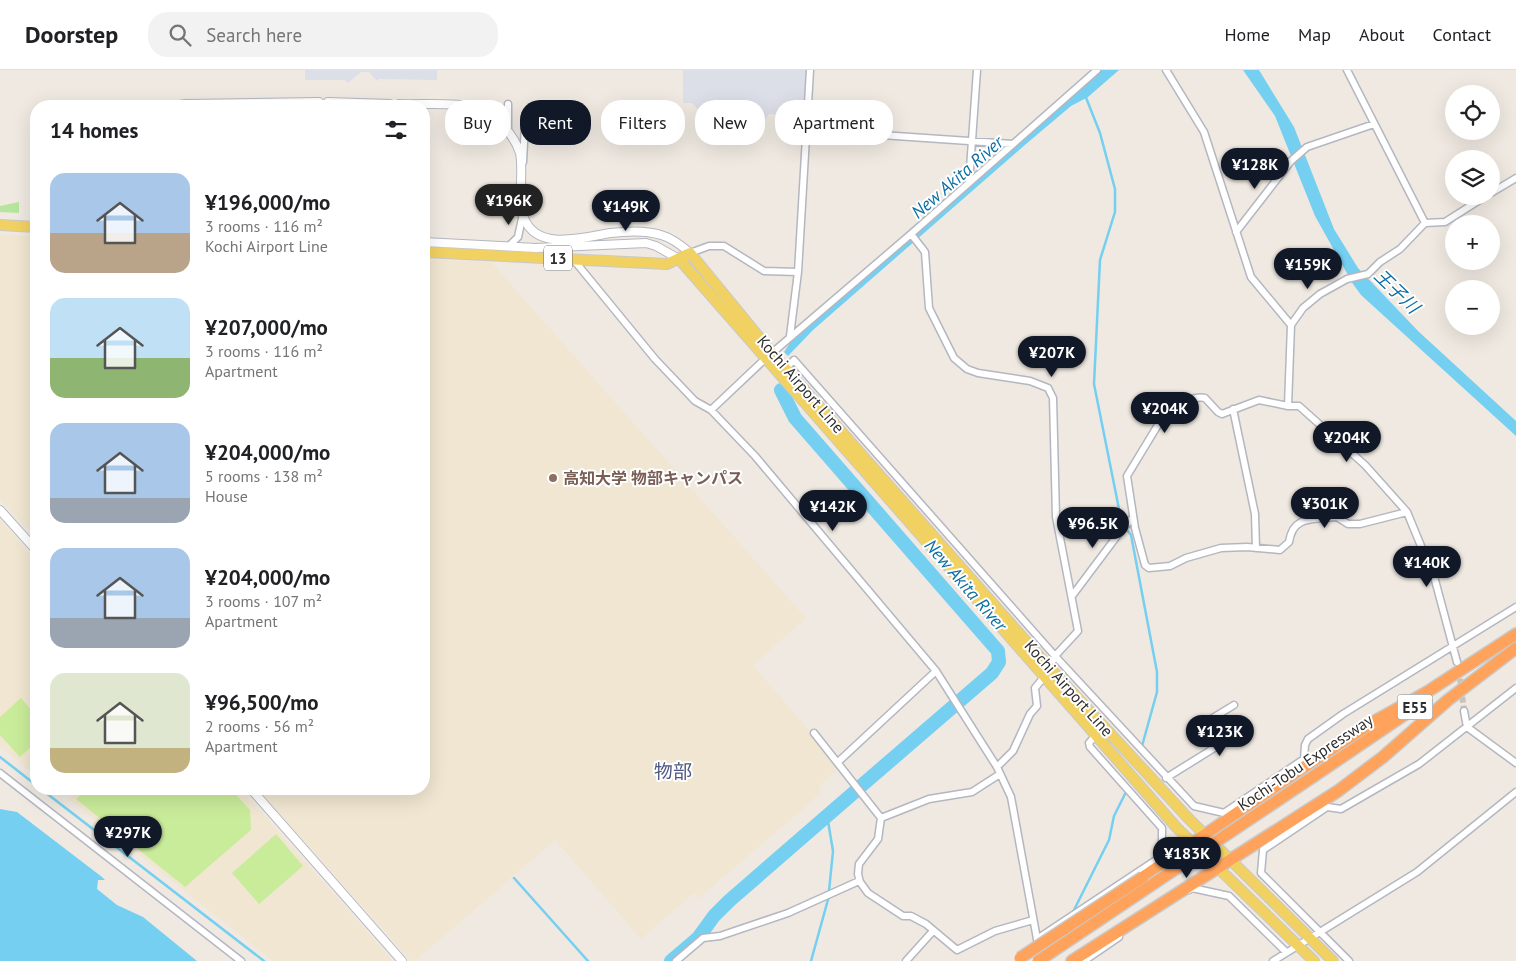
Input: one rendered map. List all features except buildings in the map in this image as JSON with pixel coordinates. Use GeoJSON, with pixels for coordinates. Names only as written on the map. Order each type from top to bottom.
{"type":"FeatureCollection","features":[{"type":"Feature","properties":{"kind":"highway"},"geometry":{"type":"LineString","coordinates":[[1018,959],[1143,877],[1313,761],[1375,721],[1427,692],[1516,634]]}},
{"type":"Feature","properties":{"kind":"highway","name":"Kochi-Tobu Expressway"},"geometry":{"type":"LineString","coordinates":[[1038,961],[1516,639]]}},
{"type":"Feature","properties":{"kind":"highway"},"geometry":{"type":"LineString","coordinates":[[1072,961],[1338,792],[1448,700],[1516,648]]}},
{"type":"Feature","properties":{"kind":"main road"},"geometry":{"type":"LineString","coordinates":[[0,225],[30,227]]}},
{"type":"Feature","properties":{"kind":"main road","name":"13"},"geometry":{"type":"LineString","coordinates":[[430,252],[667,264],[690,253]]}},
{"type":"Feature","properties":{"kind":"main road","name":"Kochi Airport Line"},"geometry":{"type":"LineString","coordinates":[[690,253],[769,356],[786,368],[1048,666],[1204,834],[1333,961]]}},
{"type":"Feature","properties":{"kind":"main road","name":"Kochi Airport Line"},"geometry":{"type":"LineString","coordinates":[[679,259],[769,356],[1044,677],[1192,843],[1314,961]]}},
{"type":"Feature","properties":{"kind":"street"},"geometry":{"type":"LineString","coordinates":[[809,100],[810,70]]}},
{"type":"Feature","properties":{"kind":"street"},"geometry":{"type":"LineString","coordinates":[[970,183],[976,70]]}},
{"type":"Feature","properties":{"kind":"street"},"geometry":{"type":"LineString","coordinates":[[711,410],[790,336],[912,235],[1097,70]]}},
{"type":"Feature","properties":{"kind":"street"},"geometry":{"type":"LineString","coordinates":[[1166,70],[1204,132],[1254,283],[1291,325]]}},
{"type":"Feature","properties":{"kind":"street"},"geometry":{"type":"LineString","coordinates":[[1347,70],[1425,223]]}},
{"type":"Feature","properties":{"kind":"street"},"geometry":{"type":"LineString","coordinates":[[430,105],[445,105]]}},
{"type":"Feature","properties":{"kind":"street"},"geometry":{"type":"LineString","coordinates":[[1236,232],[1290,160],[1307,147],[1374,124]]}},
{"type":"Feature","properties":{"kind":"street"},"geometry":{"type":"LineString","coordinates":[[510,134],[517,144],[522,164]]}},
{"type":"Feature","properties":{"kind":"street"},"geometry":{"type":"LineString","coordinates":[[893,135],[1013,144]]}},
{"type":"Feature","properties":{"kind":"street"},"geometry":{"type":"LineString","coordinates":[[508,247],[518,238],[523,214],[523,145]]}},
{"type":"Feature","properties":{"kind":"street"},"geometry":{"type":"LineString","coordinates":[[790,336],[798,272],[807,145]]}},
{"type":"Feature","properties":{"kind":"street"},"geometry":{"type":"LineString","coordinates":[[1500,188],[1516,178]]}},
{"type":"Feature","properties":{"kind":"street"},"geometry":{"type":"LineString","coordinates":[[1288,406],[1291,325],[1303,308],[1320,294],[1347,279],[1368,274],[1380,262],[1400,249],[1425,223],[1445,222],[1472,205]]}},
{"type":"Feature","properties":{"kind":"street"},"geometry":{"type":"LineString","coordinates":[[523,214],[525,220],[535,233],[548,239],[576,239],[630,231],[650,232],[670,239],[690,253],[709,246],[724,246],[764,271],[798,272]]}},
{"type":"Feature","properties":{"kind":"street"},"geometry":{"type":"LineString","coordinates":[[912,235],[925,252],[929,308],[954,358],[968,370],[998,378],[1030,381],[1051,391],[1056,517],[1078,631],[1048,666],[1044,677],[1035,688],[1037,706],[1030,714],[1014,751],[997,767]]}},
{"type":"Feature","properties":{"kind":"street"},"geometry":{"type":"LineString","coordinates":[[430,242],[536,248],[646,244],[656,246],[679,259]]}},
{"type":"Feature","properties":{"kind":"street"},"geometry":{"type":"LineString","coordinates":[[571,258],[579,265],[655,359],[694,401],[711,410],[755,456],[936,671],[997,767],[1011,797],[1037,939],[1038,961]]}},
{"type":"Feature","properties":{"kind":"street"},"geometry":{"type":"LineString","coordinates":[[786,368],[794,360],[1055,656],[1166,778],[1194,806],[1224,813],[1304,759],[1305,744],[1308,739],[1343,714],[1516,608]]}},
{"type":"Feature","properties":{"kind":"street"},"geometry":{"type":"LineString","coordinates":[[1407,512],[1360,524],[1348,524],[1337,517],[1300,522],[1291,530],[1289,542],[1280,550],[1256,548],[1215,550],[1170,566],[1149,568],[1145,565],[1133,518],[1127,476],[1164,415],[1170,410],[1203,397],[1220,414],[1259,400],[1288,406],[1299,406],[1317,420],[1365,465],[1407,512],[1435,580],[1458,662]]}},
{"type":"Feature","properties":{"kind":"street"},"geometry":{"type":"LineString","coordinates":[[1233,410],[1255,514],[1256,548]]}},
{"type":"Feature","properties":{"kind":"street"},"geometry":{"type":"LineString","coordinates":[[0,510],[30,543]]}},
{"type":"Feature","properties":{"kind":"street"},"geometry":{"type":"LineString","coordinates":[[1072,596],[1122,528],[1133,518]]}},
{"type":"Feature","properties":{"kind":"street"},"geometry":{"type":"LineString","coordinates":[[838,762],[936,671]]}},
{"type":"Feature","properties":{"kind":"street"},"geometry":{"type":"LineString","coordinates":[[1349,961],[1261,873],[1263,850],[1327,807],[1341,809],[1419,764],[1516,688]]}},
{"type":"Feature","properties":{"kind":"street"},"geometry":{"type":"LineString","coordinates":[[1166,778],[1219,745],[1220,738],[1211,719],[1234,705]]}},
{"type":"Feature","properties":{"kind":"street"},"geometry":{"type":"LineString","coordinates":[[1464,711],[1467,727],[1516,763]]}},
{"type":"Feature","properties":{"kind":"street"},"geometry":{"type":"LineString","coordinates":[[814,733],[882,818],[878,839],[860,864],[859,881],[868,893],[903,916],[920,920],[957,950],[995,931],[1033,920]]}},
{"type":"Feature","properties":{"kind":"street"},"geometry":{"type":"LineString","coordinates":[[1037,939],[1162,856],[1162,828],[1090,747],[1089,743],[1096,735]]}},
{"type":"Feature","properties":{"kind":"street"},"geometry":{"type":"LineString","coordinates":[[0,773],[241,961]]}},
{"type":"Feature","properties":{"kind":"street"},"geometry":{"type":"LineString","coordinates":[[882,818],[929,799],[972,792],[1000,774]]}},
{"type":"Feature","properties":{"kind":"street"},"geometry":{"type":"LineString","coordinates":[[1273,961],[1417,872],[1516,792]]}},
{"type":"Feature","properties":{"kind":"street"},"geometry":{"type":"LineString","coordinates":[[257,795],[402,961]]}},
{"type":"Feature","properties":{"kind":"street"},"geometry":{"type":"LineString","coordinates":[[676,961],[703,938],[720,936],[788,913],[859,881]]}},
{"type":"Feature","properties":{"kind":"street"},"geometry":{"type":"LineString","coordinates":[[1084,961],[1192,888],[1229,896],[1286,952]]}},
{"type":"Feature","properties":{"kind":"street"},"geometry":{"type":"LineString","coordinates":[[906,961],[933,931]]}},
{"type":"Feature","properties":{"kind":"shaded area"},"geometry":{"type":"Polygon","coordinates":[[[305,70],[437,70],[437,80],[379,79],[377,81],[369,72],[361,72],[348,83],[345,80],[305,80],[305,70]]]}},
{"type":"Feature","properties":{"kind":"shaded area"},"geometry":{"type":"Polygon","coordinates":[[[683,70],[806,70],[805,100],[775,100],[775,114],[769,114],[765,120],[765,100],[695,100],[695,106],[692,103],[685,103],[685,100],[683,100],[683,70]]]}},
{"type":"Feature","properties":{"kind":"shaded area"},"geometry":{"type":"Polygon","coordinates":[[[0,235],[30,236],[30,532],[0,499],[0,235]]]}},
{"type":"Feature","properties":{"kind":"shaded area","name":"高知大学 物部キャンパス"},"geometry":{"type":"Polygon","coordinates":[[[430,259],[491,262],[806,618],[753,665],[840,767],[819,786],[822,792],[699,898],[694,893],[641,939],[555,840],[415,961],[411,961],[263,795],[430,795],[430,259]]]}},
{"type":"Feature","properties":{"kind":"shaded area"},"geometry":{"type":"Polygon","coordinates":[[[0,520],[30,554],[30,771],[0,746],[0,520]]]}},
{"type":"Feature","properties":{"kind":"shaded area"},"geometry":{"type":"Polygon","coordinates":[[[73,795],[246,795],[393,961],[273,961],[69,799],[73,795]]]}},
{"type":"Feature","properties":{"kind":"green space"},"geometry":{"type":"Polygon","coordinates":[[[19,202],[19,213],[0,212],[0,206],[19,202]]]}},
{"type":"Feature","properties":{"kind":"green space"},"geometry":{"type":"Polygon","coordinates":[[[21,698],[30,709],[30,748],[20,757],[0,735],[0,717],[21,698]]]}},
{"type":"Feature","properties":{"kind":"green space"},"geometry":{"type":"Polygon","coordinates":[[[80,795],[236,795],[250,810],[251,830],[185,887],[76,799],[80,795]]]}},
{"type":"Feature","properties":{"kind":"green space"},"geometry":{"type":"Polygon","coordinates":[[[276,834],[303,866],[259,904],[232,873],[276,834]]]}},
{"type":"Feature","properties":{"kind":"water"},"geometry":{"type":"Polygon","coordinates":[[[1100,70],[1119,70],[1088,97],[1071,106],[1026,144],[813,330],[788,356],[784,352],[790,343],[1100,70]]]}},
{"type":"Feature","properties":{"kind":"water"},"geometry":{"type":"Polygon","coordinates":[[[1243,70],[1259,70],[1294,127],[1334,229],[1358,268],[1418,331],[1516,421],[1516,436],[1361,295],[1315,216],[1275,116],[1243,70]]]}},
{"type":"Feature","properties":{"kind":"water"},"geometry":{"type":"Polygon","coordinates":[[[0,809],[17,812],[102,877],[105,880],[98,880],[97,889],[117,905],[143,917],[197,961],[0,961],[0,809]]]}},
{"type":"Feature","properties":{"kind":"waterway"},"geometry":{"type":"LineString","coordinates":[[1085,95],[1100,133],[1115,189],[1115,212],[1100,260],[1094,384],[1122,524]]}},
{"type":"Feature","properties":{"kind":"waterway","name":"New Akita River"},"geometry":{"type":"LineString","coordinates":[[781,390],[795,418],[998,651],[999,662],[992,673],[861,786]]}},
{"type":"Feature","properties":{"kind":"waterway"},"geometry":{"type":"LineString","coordinates":[[1126,529],[1131,535],[1157,672],[1157,692],[1142,746]]}},
{"type":"Feature","properties":{"kind":"waterway"},"geometry":{"type":"LineString","coordinates":[[0,757],[30,780]]}},
{"type":"Feature","properties":{"kind":"waterway","name":"New Akita River"},"geometry":{"type":"LineString","coordinates":[[671,961],[698,938],[714,916],[729,901],[858,789]]}},
{"type":"Feature","properties":{"kind":"waterway"},"geometry":{"type":"LineString","coordinates":[[1073,912],[1109,840],[1114,816],[1126,792]]}},
{"type":"Feature","properties":{"kind":"waterway"},"geometry":{"type":"LineString","coordinates":[[49,795],[264,961]]}},
{"type":"Feature","properties":{"kind":"waterway"},"geometry":{"type":"LineString","coordinates":[[827,815],[833,851],[829,891]]}},
{"type":"Feature","properties":{"kind":"waterway"},"geometry":{"type":"LineString","coordinates":[[514,878],[588,961]]}},
{"type":"Feature","properties":{"kind":"waterway"},"geometry":{"type":"LineString","coordinates":[[811,961],[829,896]]}},
{"type":"Feature","properties":{"kind":"tunnel"},"geometry":{"type":"LineString","coordinates":[[1459,670],[1464,711]]}},
{"type":"Feature","properties":{"kind":"place","name":"高知大学 物部キャンパス"},"geometry":{"type":"Point","coordinates":[553,478]}},
{"type":"Feature","properties":{"kind":"district","name":"物部"},"geometry":{"type":"Point","coordinates":[673,771]}},
{"type":"Feature","properties":{"kind":"water label","name":"王子川"},"geometry":{"type":"Point","coordinates":[1397,291]}}]}
